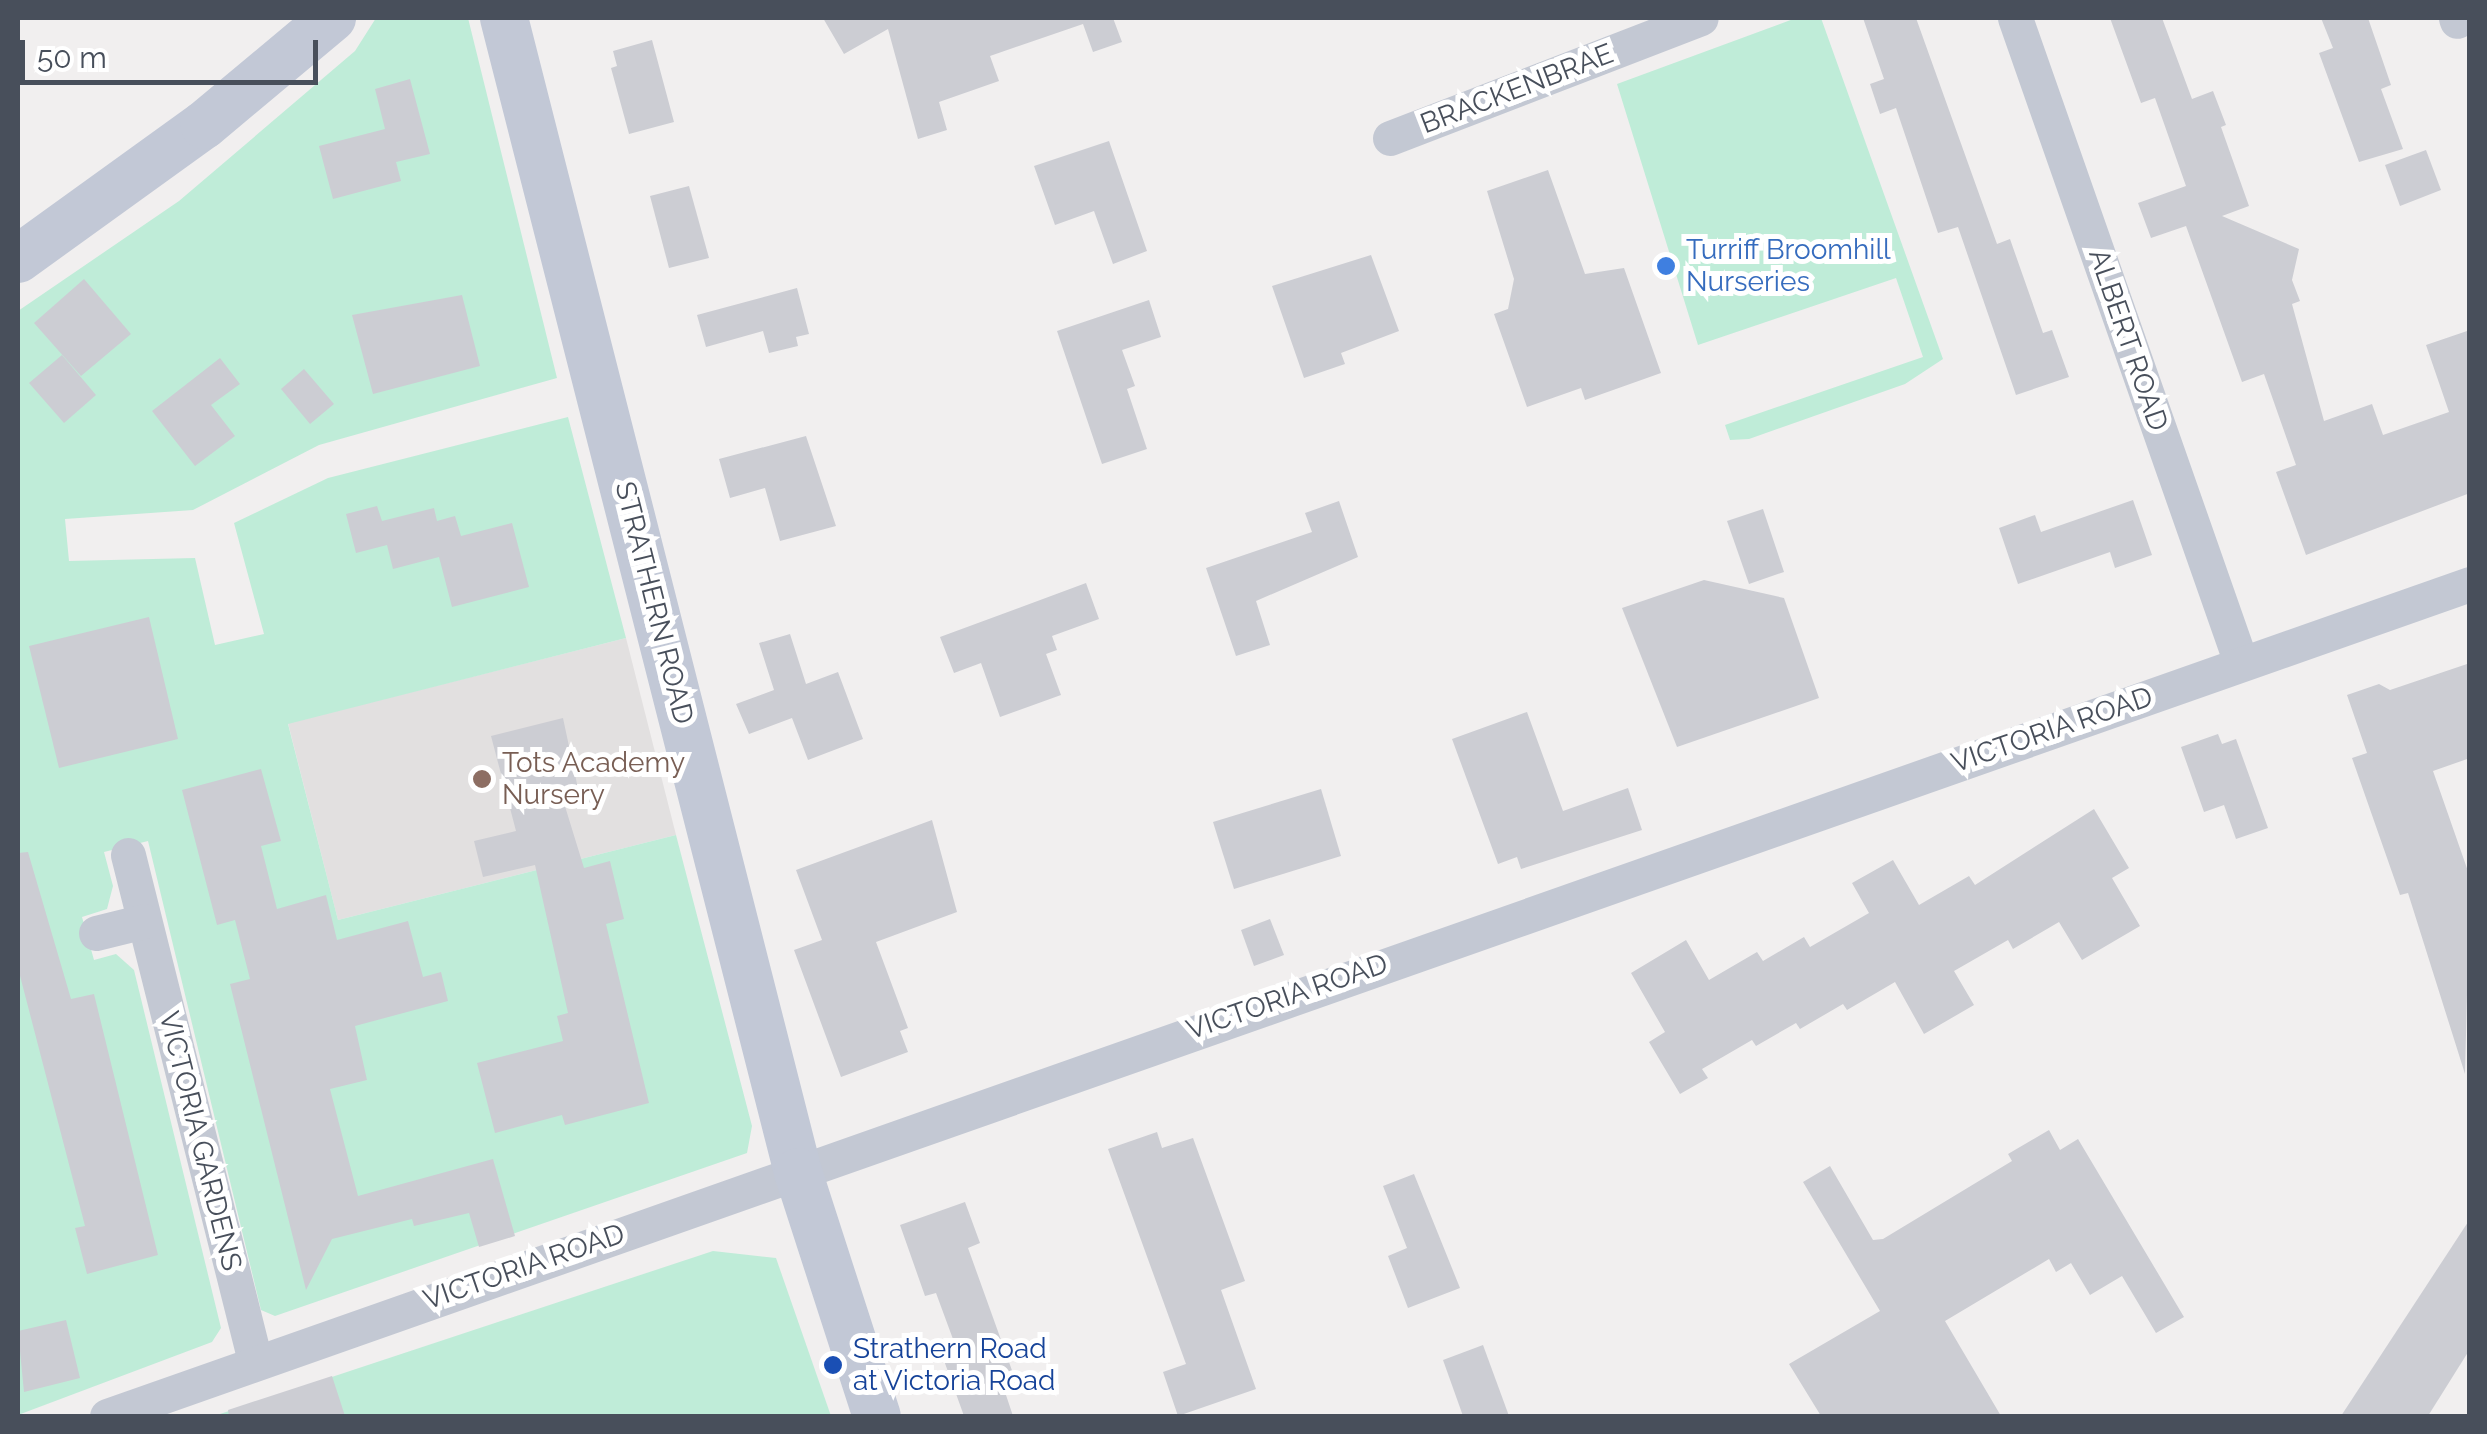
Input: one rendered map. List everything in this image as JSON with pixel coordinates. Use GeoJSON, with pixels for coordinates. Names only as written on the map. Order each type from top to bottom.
{"type":"FeatureCollection","features":[{"type":"Feature","properties":{"kind":"street"},"geometry":{"type":"LineString","coordinates":[[18,260],[204,126],[332,18]]}},
{"type":"Feature","properties":{"kind":"street","name":"STRATHERN ROAD"},"geometry":{"type":"LineString","coordinates":[[504,18],[798,1172],[878,1416]]}},
{"type":"Feature","properties":{"kind":"street","name":"BRACKENBRAE"},"geometry":{"type":"LineString","coordinates":[[1390,138],[1701,18]]}},
{"type":"Feature","properties":{"kind":"street","name":"ALBERT ROAD"},"geometry":{"type":"LineString","coordinates":[[2015,18],[2241,664]]}},
{"type":"Feature","properties":{"kind":"street","name":"VICTORIA ROAD"},"geometry":{"type":"LineString","coordinates":[[107,1416],[2470,584]]}},
{"type":"Feature","properties":{"kind":"street","name":"VICTORIA GARDENS"},"geometry":{"type":"LineString","coordinates":[[128,855],[255,1361]]}},
{"type":"Feature","properties":{"kind":"street"},"geometry":{"type":"LineString","coordinates":[[96,933],[144,921]]}},
{"type":"Feature","properties":{"kind":"shaded area","name":"Tots Academy Nursery"},"geometry":{"type":"Polygon","coordinates":[[[626,638],[676,835],[338,920],[288,723],[626,638]]]}},
{"type":"Feature","properties":{"kind":"green space"},"geometry":{"type":"Polygon","coordinates":[[[376,18],[468,18],[557,378],[319,445],[193,510],[65,519],[69,561],[195,558],[215,645],[264,634],[234,523],[328,478],[568,417],[626,638],[288,724],[338,920],[676,835],[752,1126],[747,1153],[275,1316],[261,1310],[148,841],[104,852],[113,886],[107,909],[82,917],[94,960],[116,954],[134,970],[221,1328],[212,1342],[18,1415],[18,311],[179,201],[355,51],[376,18]]]}},
{"type":"Feature","properties":{"kind":"green space"},"geometry":{"type":"Polygon","coordinates":[[[1796,18],[1821,18],[1943,359],[1905,384],[1749,439],[1730,440],[1725,425],[1923,357],[1896,278],[1698,345],[1617,84],[1796,18]]]}},
{"type":"Feature","properties":{"kind":"green space"},"geometry":{"type":"Polygon","coordinates":[[[713,1251],[776,1258],[831,1416],[214,1416],[713,1251]]]}},
{"type":"Feature","properties":{"kind":"building"},"geometry":{"type":"Polygon","coordinates":[[[823,18],[1113,18],[1122,42],[1093,52],[1083,24],[990,56],[999,81],[939,102],[947,130],[918,139],[888,29],[844,54],[823,18]]]}},
{"type":"Feature","properties":{"kind":"building"},"geometry":{"type":"Polygon","coordinates":[[[1863,18],[1916,18],[1997,244],[2010,239],[2043,333],[2052,330],[2069,377],[2016,395],[1958,227],[1938,233],[1896,108],[1880,114],[1870,84],[1884,79],[1863,18]]]}},
{"type":"Feature","properties":{"kind":"building"},"geometry":{"type":"Polygon","coordinates":[[[2110,18],[2162,18],[2192,99],[2213,91],[2226,125],[2221,127],[2249,206],[2222,216],[2299,249],[2292,280],[2300,301],[2292,304],[2324,421],[2372,404],[2383,435],[2449,412],[2426,345],[2470,330],[2470,493],[2306,555],[2276,472],[2296,465],[2264,374],[2242,382],[2186,226],[2151,238],[2138,203],[2186,186],[2155,98],[2141,103],[2110,18]]]}},
{"type":"Feature","properties":{"kind":"building"},"geometry":{"type":"Polygon","coordinates":[[[2321,18],[2368,18],[2391,85],[2381,89],[2403,149],[2359,162],[2319,53],[2333,48],[2321,18]]]}},
{"type":"Feature","properties":{"kind":"building"},"geometry":{"type":"Polygon","coordinates":[[[652,40],[674,122],[629,134],[611,68],[617,66],[613,51],[652,40]]]}},
{"type":"Feature","properties":{"kind":"building"},"geometry":{"type":"Polygon","coordinates":[[[410,79],[430,154],[396,162],[401,181],[333,199],[319,146],[385,129],[375,89],[410,79]]]}},
{"type":"Feature","properties":{"kind":"building"},"geometry":{"type":"Polygon","coordinates":[[[1109,141],[1147,251],[1113,264],[1094,211],[1055,225],[1034,166],[1109,141]]]}},
{"type":"Feature","properties":{"kind":"building"},"geometry":{"type":"Polygon","coordinates":[[[2426,150],[2441,190],[2400,206],[2385,165],[2426,150]]]}},
{"type":"Feature","properties":{"kind":"building"},"geometry":{"type":"Polygon","coordinates":[[[1548,170],[1585,274],[1624,268],[1661,373],[1585,400],[1581,388],[1527,407],[1494,314],[1508,309],[1514,279],[1487,191],[1548,170]]]}},
{"type":"Feature","properties":{"kind":"building"},"geometry":{"type":"Polygon","coordinates":[[[689,186],[709,258],[669,268],[650,196],[689,186]]]}},
{"type":"Feature","properties":{"kind":"building"},"geometry":{"type":"Polygon","coordinates":[[[1371,255],[1399,331],[1341,353],[1345,364],[1304,378],[1272,286],[1371,255]]]}},
{"type":"Feature","properties":{"kind":"building"},"geometry":{"type":"Polygon","coordinates":[[[84,279],[131,334],[81,376],[34,323],[84,279]]]}},
{"type":"Feature","properties":{"kind":"building"},"geometry":{"type":"Polygon","coordinates":[[[797,288],[809,334],[796,337],[798,346],[769,353],[763,331],[706,347],[697,315],[797,288]]]}},
{"type":"Feature","properties":{"kind":"building"},"geometry":{"type":"Polygon","coordinates":[[[462,295],[480,366],[373,394],[352,315],[462,295]]]}},
{"type":"Feature","properties":{"kind":"building"},"geometry":{"type":"Polygon","coordinates":[[[1149,300],[1161,337],[1122,350],[1135,386],[1127,389],[1147,449],[1102,464],[1057,331],[1149,300]]]}},
{"type":"Feature","properties":{"kind":"building"},"geometry":{"type":"Polygon","coordinates":[[[62,355],[96,395],[64,423],[29,383],[62,355]]]}},
{"type":"Feature","properties":{"kind":"building"},"geometry":{"type":"Polygon","coordinates":[[[220,358],[240,384],[211,405],[235,436],[195,466],[152,411],[220,358]]]}},
{"type":"Feature","properties":{"kind":"building"},"geometry":{"type":"Polygon","coordinates":[[[304,369],[334,404],[310,424],[281,389],[304,369]]]}},
{"type":"Feature","properties":{"kind":"building"},"geometry":{"type":"Polygon","coordinates":[[[806,436],[836,526],[780,541],[765,488],[730,498],[719,459],[806,436]]]}},
{"type":"Feature","properties":{"kind":"building"},"geometry":{"type":"Polygon","coordinates":[[[2133,500],[2152,555],[2115,568],[2110,552],[2018,584],[1999,528],[2035,515],[2041,532],[2133,500]]]}},
{"type":"Feature","properties":{"kind":"building"},"geometry":{"type":"Polygon","coordinates":[[[1339,501],[1358,557],[1256,601],[1270,645],[1236,656],[1206,568],[1312,532],[1305,513],[1339,501]]]}},
{"type":"Feature","properties":{"kind":"building"},"geometry":{"type":"Polygon","coordinates":[[[377,506],[382,521],[434,508],[437,521],[455,516],[461,536],[512,523],[529,587],[452,607],[439,557],[393,569],[387,545],[356,553],[346,514],[377,506]]]}},
{"type":"Feature","properties":{"kind":"building"},"geometry":{"type":"Polygon","coordinates":[[[1763,509],[1784,572],[1749,584],[1727,521],[1763,509]]]}},
{"type":"Feature","properties":{"kind":"building"},"geometry":{"type":"Polygon","coordinates":[[[1704,580],[1784,598],[1819,698],[1677,747],[1622,608],[1704,580]]]}},
{"type":"Feature","properties":{"kind":"building"},"geometry":{"type":"Polygon","coordinates":[[[1086,583],[1099,619],[1052,636],[1057,650],[1046,654],[1061,695],[1000,717],[981,663],[954,673],[940,637],[1086,583]]]}},
{"type":"Feature","properties":{"kind":"building"},"geometry":{"type":"Polygon","coordinates":[[[149,617],[178,739],[59,768],[29,646],[149,617]]]}},
{"type":"Feature","properties":{"kind":"building"},"geometry":{"type":"Polygon","coordinates":[[[790,634],[806,684],[838,672],[863,739],[808,760],[792,718],[749,734],[736,704],[774,690],[759,643],[790,634]]]}},
{"type":"Feature","properties":{"kind":"building"},"geometry":{"type":"Polygon","coordinates":[[[2470,663],[2470,758],[2433,771],[2470,877],[2465,1074],[2408,893],[2400,895],[2352,758],[2367,753],[2347,695],[2379,684],[2390,690],[2470,663]]]}},
{"type":"Feature","properties":{"kind":"building"},"geometry":{"type":"Polygon","coordinates":[[[1527,712],[1563,811],[1628,788],[1642,830],[1521,869],[1517,857],[1498,864],[1452,739],[1527,712]]]}},
{"type":"Feature","properties":{"kind":"building"},"geometry":{"type":"Polygon","coordinates":[[[563,718],[580,798],[564,803],[584,868],[610,861],[624,919],[606,924],[649,1103],[565,1125],[562,1115],[495,1133],[477,1063],[563,1041],[557,1016],[568,1013],[535,865],[483,877],[474,841],[516,831],[491,736],[563,718]]]}},
{"type":"Feature","properties":{"kind":"building"},"geometry":{"type":"Polygon","coordinates":[[[2218,734],[2222,744],[2236,739],[2268,828],[2236,839],[2224,805],[2204,812],[2181,747],[2218,734]]]}},
{"type":"Feature","properties":{"kind":"building"},"geometry":{"type":"Polygon","coordinates":[[[261,769],[281,841],[261,846],[277,909],[326,895],[337,940],[408,921],[423,977],[441,972],[448,1001],[355,1026],[367,1080],[330,1089],[358,1196],[493,1159],[515,1236],[479,1247],[469,1213],[414,1226],[412,1219],[332,1239],[306,1290],[230,984],[250,979],[235,920],[217,925],[182,790],[261,769]]]}},
{"type":"Feature","properties":{"kind":"building"},"geometry":{"type":"Polygon","coordinates":[[[1321,789],[1341,856],[1234,889],[1213,822],[1321,789]]]}},
{"type":"Feature","properties":{"kind":"building"},"geometry":{"type":"Polygon","coordinates":[[[2094,809],[2129,868],[2112,878],[2140,926],[2082,960],[2059,922],[2013,949],[2008,940],[1954,971],[1974,1005],[1924,1034],[1895,982],[1847,1010],[1843,1004],[1800,1029],[1796,1023],[1756,1046],[1752,1040],[1702,1069],[1708,1078],[1680,1094],[1649,1042],[1665,1032],[1631,973],[1686,940],[1709,980],[1757,952],[1763,961],[1804,937],[1810,947],[1869,913],[1852,883],[1893,860],[1919,905],[1969,876],[1975,885],[2094,809]]]}},
{"type":"Feature","properties":{"kind":"building"},"geometry":{"type":"Polygon","coordinates":[[[932,820],[957,912],[876,942],[908,1028],[900,1031],[908,1052],[841,1077],[794,950],[822,940],[796,870],[932,820]]]}},
{"type":"Feature","properties":{"kind":"building"},"geometry":{"type":"Polygon","coordinates":[[[28,852],[71,999],[94,994],[158,1255],[87,1274],[75,1228],[85,1226],[18,968],[18,853],[28,852]]]}},
{"type":"Feature","properties":{"kind":"building"},"geometry":{"type":"Polygon","coordinates":[[[1270,919],[1284,955],[1254,966],[1241,930],[1270,919]]]}},
{"type":"Feature","properties":{"kind":"building"},"geometry":{"type":"Polygon","coordinates":[[[2049,1130],[2060,1150],[2078,1139],[2184,1317],[2156,1333],[2122,1276],[2090,1295],[2071,1263],[2056,1272],[2049,1259],[1945,1321],[2001,1416],[1821,1416],[1789,1364],[1880,1311],[1803,1182],[1830,1166],[1873,1240],[1883,1239],[2012,1161],[2008,1154],[2049,1130]]]}},
{"type":"Feature","properties":{"kind":"building"},"geometry":{"type":"Polygon","coordinates":[[[1157,1132],[1162,1148],[1193,1138],[1245,1281],[1221,1290],[1256,1389],[1178,1416],[1163,1372],[1186,1364],[1108,1149],[1157,1132]]]}},
{"type":"Feature","properties":{"kind":"building"},"geometry":{"type":"Polygon","coordinates":[[[1414,1174],[1460,1288],[1408,1308],[1388,1256],[1407,1248],[1383,1186],[1414,1174]]]}},
{"type":"Feature","properties":{"kind":"building"},"geometry":{"type":"Polygon","coordinates":[[[965,1202],[980,1243],[968,1248],[1014,1376],[1001,1380],[1013,1416],[964,1416],[942,1355],[957,1350],[936,1293],[925,1296],[900,1225],[965,1202]]]}},
{"type":"Feature","properties":{"kind":"building"},"geometry":{"type":"Polygon","coordinates":[[[2470,1219],[2470,1349],[2428,1416],[2341,1416],[2470,1219]]]}},
{"type":"Feature","properties":{"kind":"building"},"geometry":{"type":"Polygon","coordinates":[[[66,1320],[80,1378],[24,1392],[18,1331],[66,1320]]]}},
{"type":"Feature","properties":{"kind":"building"},"geometry":{"type":"Polygon","coordinates":[[[1483,1345],[1509,1416],[1463,1416],[1443,1360],[1483,1345]]]}},
{"type":"Feature","properties":{"kind":"building"},"geometry":{"type":"Polygon","coordinates":[[[332,1376],[345,1416],[229,1416],[228,1410],[332,1376]]]}},
{"type":"Feature","properties":{"kind":"place","name":"Turriff Broomhill Nurseries"},"geometry":{"type":"Point","coordinates":[1666,266]}},
{"type":"Feature","properties":{"kind":"place","name":"Tots Academy Nursery"},"geometry":{"type":"Point","coordinates":[482,779]}},
{"type":"Feature","properties":{"kind":"place","name":"Strathern Road at Victoria Road"},"geometry":{"type":"Point","coordinates":[833,1365]}}]}
